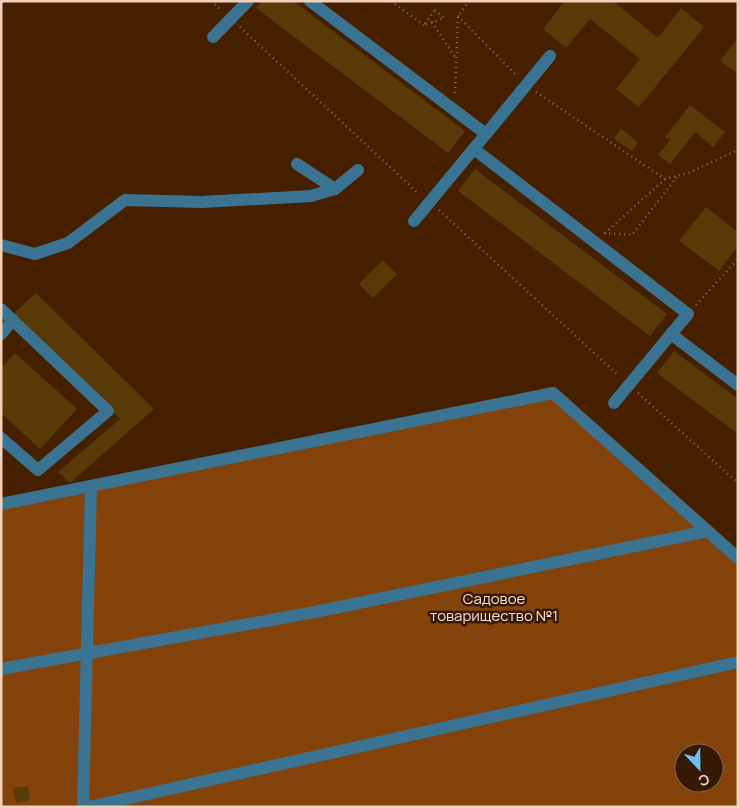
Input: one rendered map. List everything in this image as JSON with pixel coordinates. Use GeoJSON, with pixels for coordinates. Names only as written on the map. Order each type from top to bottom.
{"type":"FeatureCollection","features":[{"type":"Feature","properties":{"kind":"street"},"geometry":{"type":"LineString","coordinates":[[213,37],[248,1]]}},
{"type":"Feature","properties":{"kind":"street"},"geometry":{"type":"LineString","coordinates":[[310,1],[486,134]]}},
{"type":"Feature","properties":{"kind":"street"},"geometry":{"type":"LineString","coordinates":[[414,220],[550,56]]}},
{"type":"Feature","properties":{"kind":"street"},"geometry":{"type":"LineString","coordinates":[[474,148],[688,314],[614,403]]}},
{"type":"Feature","properties":{"kind":"street"},"geometry":{"type":"LineString","coordinates":[[297,164],[335,189]]}},
{"type":"Feature","properties":{"kind":"street"},"geometry":{"type":"LineString","coordinates":[[1,245],[35,254],[68,243],[125,200],[202,202],[311,196],[335,189],[358,170]]}},
{"type":"Feature","properties":{"kind":"street"},"geometry":{"type":"LineString","coordinates":[[1,309],[108,411],[38,470],[1,438]]}},
{"type":"Feature","properties":{"kind":"street"},"geometry":{"type":"LineString","coordinates":[[1,334],[13,320]]}},
{"type":"Feature","properties":{"kind":"street"},"geometry":{"type":"LineString","coordinates":[[671,334],[738,385]]}},
{"type":"Feature","properties":{"kind":"street"},"geometry":{"type":"LineString","coordinates":[[1,504],[553,393],[738,558]]}},
{"type":"Feature","properties":{"kind":"street"},"geometry":{"type":"LineString","coordinates":[[84,807],[91,486]]}},
{"type":"Feature","properties":{"kind":"street"},"geometry":{"type":"LineString","coordinates":[[1,669],[315,612],[708,532]]}},
{"type":"Feature","properties":{"kind":"street"},"geometry":{"type":"LineString","coordinates":[[90,807],[738,662]]}},
{"type":"Feature","properties":{"kind":"path"},"geometry":{"type":"LineString","coordinates":[[212,1],[429,202],[738,483]]}},
{"type":"Feature","properties":{"kind":"path"},"geometry":{"type":"LineString","coordinates":[[391,1],[424,25]]}},
{"type":"Feature","properties":{"kind":"path"},"geometry":{"type":"LineString","coordinates":[[455,111],[458,16],[469,1]]}},
{"type":"Feature","properties":{"kind":"path"},"geometry":{"type":"LineString","coordinates":[[435,10],[444,18],[432,22],[424,25],[435,10]]}},
{"type":"Feature","properties":{"kind":"path"},"geometry":{"type":"LineString","coordinates":[[458,16],[526,85],[665,179]]}},
{"type":"Feature","properties":{"kind":"path"},"geometry":{"type":"LineString","coordinates":[[432,22],[456,60]]}},
{"type":"Feature","properties":{"kind":"path"},"geometry":{"type":"LineString","coordinates":[[678,176],[632,235],[605,233],[665,179],[678,176],[738,150]]}},
{"type":"Feature","properties":{"kind":"path"},"geometry":{"type":"LineString","coordinates":[[688,314],[738,259]]}},
{"type":"Feature","properties":{"kind":"green space","name":"Садовое товарищество №1"},"geometry":{"type":"Polygon","coordinates":[[[553,393],[738,558],[738,807],[1,807],[1,504],[553,393]]]}},
{"type":"Feature","properties":{"kind":"building"},"geometry":{"type":"Polygon","coordinates":[[[261,1],[293,1],[465,131],[448,153],[256,8],[261,1]]]}},
{"type":"Feature","properties":{"kind":"building"},"geometry":{"type":"Polygon","coordinates":[[[565,1],[613,1],[658,38],[681,8],[704,27],[639,107],[616,89],[640,59],[590,19],[566,48],[543,29],[565,1]]]}},
{"type":"Feature","properties":{"kind":"building"},"geometry":{"type":"Polygon","coordinates":[[[736,40],[738,41],[738,74],[720,61],[736,40]]]}},
{"type":"Feature","properties":{"kind":"building"},"geometry":{"type":"Polygon","coordinates":[[[690,105],[725,132],[713,147],[695,132],[670,164],[658,155],[670,140],[665,137],[690,105]]]}},
{"type":"Feature","properties":{"kind":"building"},"geometry":{"type":"Polygon","coordinates":[[[621,129],[638,142],[632,151],[614,139],[621,129]]]}},
{"type":"Feature","properties":{"kind":"building"},"geometry":{"type":"Polygon","coordinates":[[[475,169],[667,314],[650,336],[458,191],[475,169]]]}},
{"type":"Feature","properties":{"kind":"building"},"geometry":{"type":"Polygon","coordinates":[[[706,207],[738,232],[738,246],[719,271],[679,241],[706,207]]]}},
{"type":"Feature","properties":{"kind":"building"},"geometry":{"type":"Polygon","coordinates":[[[383,260],[397,274],[373,298],[359,284],[383,260]]]}},
{"type":"Feature","properties":{"kind":"building"},"geometry":{"type":"Polygon","coordinates":[[[36,293],[154,409],[70,483],[58,472],[120,419],[14,313],[36,293]]]}},
{"type":"Feature","properties":{"kind":"building"},"geometry":{"type":"Polygon","coordinates":[[[674,351],[738,399],[738,434],[657,373],[674,351]]]}},
{"type":"Feature","properties":{"kind":"building"},"geometry":{"type":"Polygon","coordinates":[[[15,353],[77,409],[40,449],[1,413],[1,368],[15,353]]]}},
{"type":"Feature","properties":{"kind":"building"},"geometry":{"type":"Polygon","coordinates":[[[28,786],[30,800],[16,803],[13,788],[28,786]]]}}]}
